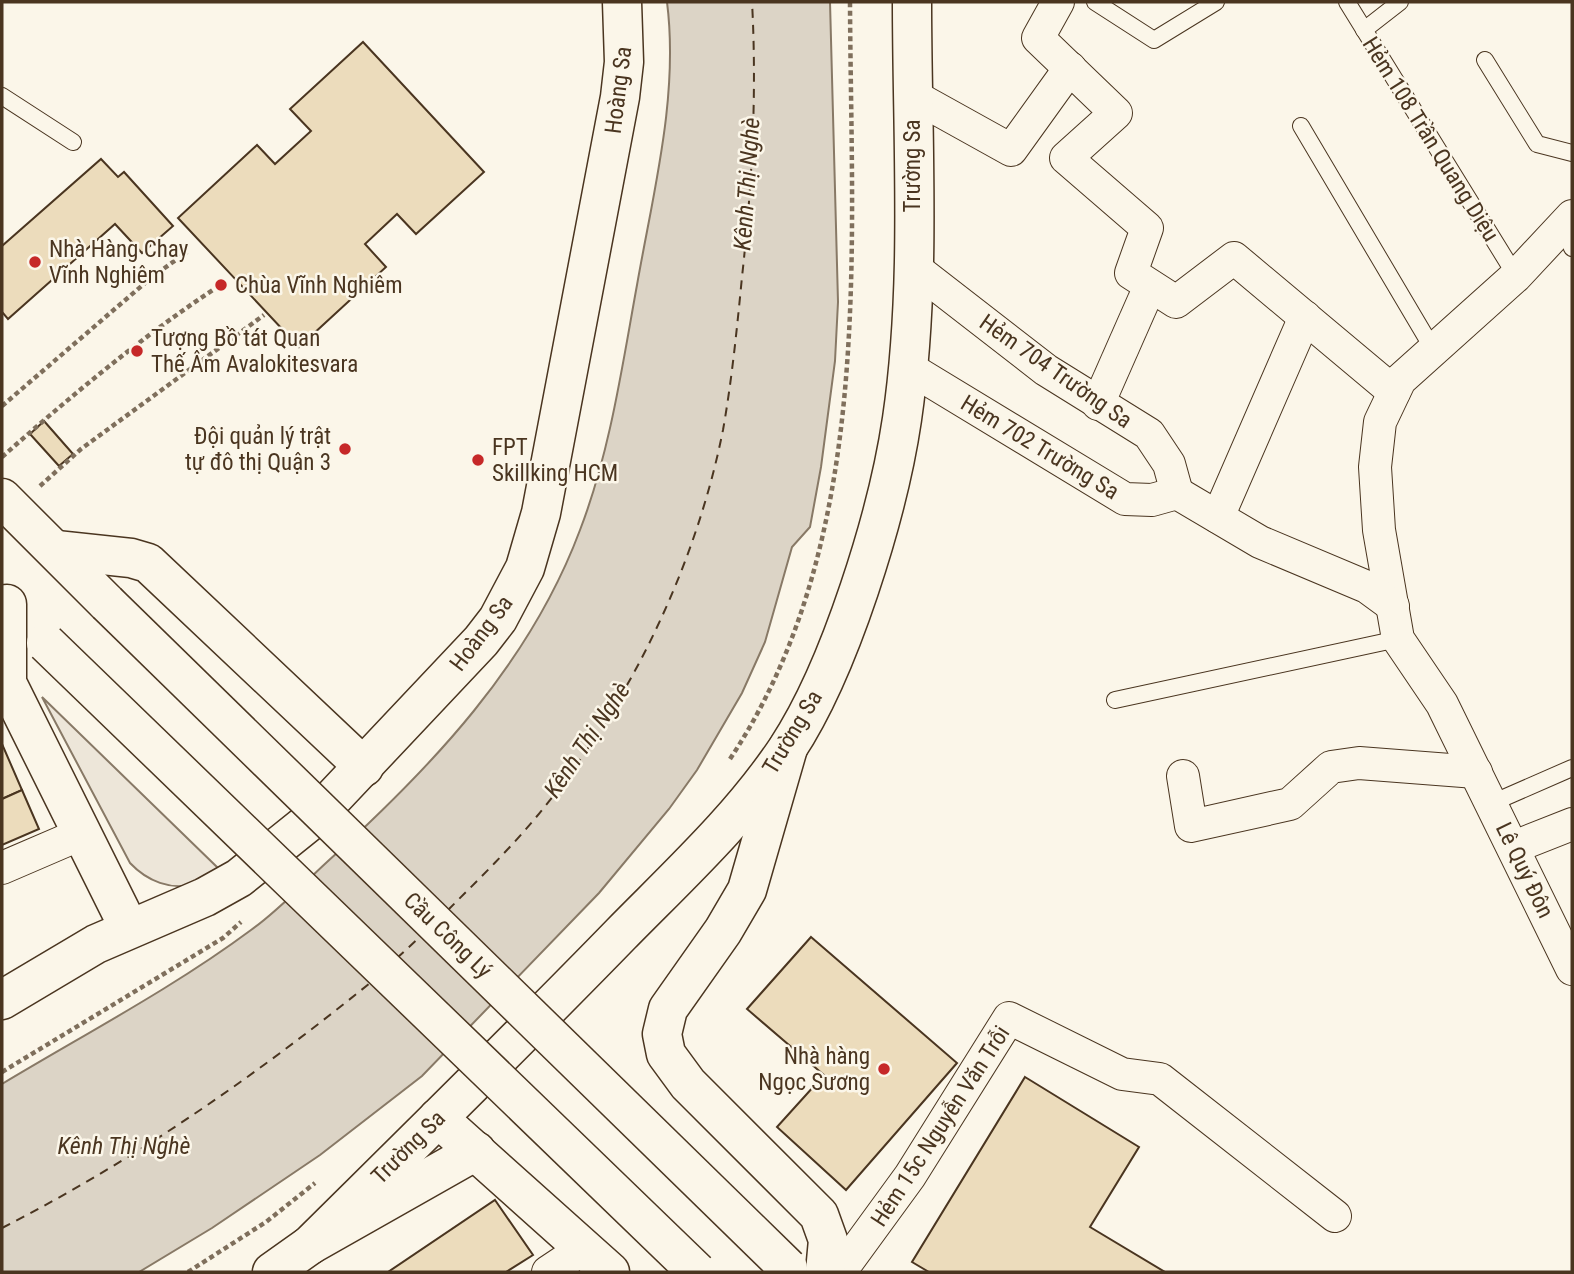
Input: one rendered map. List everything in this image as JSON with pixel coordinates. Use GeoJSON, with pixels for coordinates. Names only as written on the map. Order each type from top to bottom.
{"type":"FeatureCollection","features":[{"type":"Feature","properties":{"kind":"main road","name":"Hoàng Sa"},"geometry":{"type":"LineString","coordinates":[[2,1000],[96,944],[205,897],[239,878],[315,817],[365,767],[498,619],[525,568],[541,513],[620,97],[624,62],[622,2]]}},
{"type":"Feature","properties":{"kind":"main road","name":"Trường Sa"},"geometry":{"type":"LineString","coordinates":[[272,1272],[310,1245],[715,838],[788,748],[826,673],[862,577],[891,476],[909,368],[912,95],[917,7]]}},
{"type":"Feature","properties":{"kind":"main road","name":"Cầu Công Lý"},"geometry":{"type":"LineString","coordinates":[[8,504],[107,603],[802,1271]]}},
{"type":"Feature","properties":{"kind":"main road"},"geometry":{"type":"LineString","coordinates":[[56,550],[131,558],[148,563],[365,767]]}},
{"type":"Feature","properties":{"kind":"main road"},"geometry":{"type":"LineString","coordinates":[[4,609],[46,643],[696,1272]]}},
{"type":"Feature","properties":{"kind":"main road"},"geometry":{"type":"LineString","coordinates":[[4,609],[7,683],[130,928]]}},
{"type":"Feature","properties":{"kind":"main road"},"geometry":{"type":"LineString","coordinates":[[788,748],[747,890],[723,931],[668,1009],[662,1034],[666,1054],[688,1084],[819,1215],[828,1240],[802,1271]]}},
{"type":"Feature","properties":{"kind":"main road"},"geometry":{"type":"LineString","coordinates":[[438,1118],[597,1260]]}},
{"type":"Feature","properties":{"kind":"main road"},"geometry":{"type":"LineString","coordinates":[[310,1245],[476,1151]]}},
{"type":"Feature","properties":{"kind":"street"},"geometry":{"type":"LineString","coordinates":[[1058,2],[1038,38],[1116,113],[1066,158],[1147,228],[1131,274],[1176,302],[1234,258],[1394,392]]}},
{"type":"Feature","properties":{"kind":"street"},"geometry":{"type":"LineString","coordinates":[[912,95],[1011,150],[1070,68]]}},
{"type":"Feature","properties":{"kind":"street"},"geometry":{"type":"LineString","coordinates":[[1476,772],[1442,704],[1398,639],[1379,530],[1375,467],[1380,422],[1399,380],[1569,229]]}},
{"type":"Feature","properties":{"kind":"street","name":"Hẻm 704 Trường Sa"},"geometry":{"type":"LineString","coordinates":[[912,266],[1046,370],[1149,435],[1169,464],[1177,493]]}},
{"type":"Feature","properties":{"kind":"street"},"geometry":{"type":"LineString","coordinates":[[1098,404],[1150,286]]}},
{"type":"Feature","properties":{"kind":"street"},"geometry":{"type":"LineString","coordinates":[[1218,517],[1305,317]]}},
{"type":"Feature","properties":{"kind":"street","name":"Hẻm 702 Trường Sa"},"geometry":{"type":"LineString","coordinates":[[909,368],[1125,499],[1152,500],[1177,493]]}},
{"type":"Feature","properties":{"kind":"street"},"geometry":{"type":"LineString","coordinates":[[1177,493],[1260,542],[1367,587],[1393,606]]}},
{"type":"Feature","properties":{"kind":"street"},"geometry":{"type":"LineString","coordinates":[[1183,776],[1191,826],[1290,804],[1331,767],[1359,763],[1476,772]]}},
{"type":"Feature","properties":{"kind":"street","name":"Lê Quý Ðôn"},"geometry":{"type":"LineString","coordinates":[[1476,772],[1572,969]]}},
{"type":"Feature","properties":{"kind":"street"},"geometry":{"type":"LineString","coordinates":[[1514,848],[1572,824]]}},
{"type":"Feature","properties":{"kind":"street"},"geometry":{"type":"LineString","coordinates":[[2,868],[81,834]]}},
{"type":"Feature","properties":{"kind":"street","name":"Hẻm 15c Nguyễn Văn Trỗi"},"geometry":{"type":"LineString","coordinates":[[840,1272],[910,1176],[1009,1018],[1122,1074],[1160,1079],[1335,1216]]}},
{"type":"Feature","properties":{"kind":"street"},"geometry":{"type":"LineString","coordinates":[[548,1272],[597,1260]]}},
{"type":"Feature","properties":{"kind":"lane"},"geometry":{"type":"LineString","coordinates":[[1095,2],[1154,40],[1216,2]]}},
{"type":"Feature","properties":{"kind":"lane","name":"Hẻm 108 Trần Quang Diệu"},"geometry":{"type":"LineString","coordinates":[[1347,2],[1516,276]]}},
{"type":"Feature","properties":{"kind":"lane"},"geometry":{"type":"LineString","coordinates":[[1364,30],[1400,2]]}},
{"type":"Feature","properties":{"kind":"lane"},"geometry":{"type":"LineString","coordinates":[[1485,60],[1537,144],[1572,153]]}},
{"type":"Feature","properties":{"kind":"lane"},"geometry":{"type":"LineString","coordinates":[[2,96],[73,142]]}},
{"type":"Feature","properties":{"kind":"lane"},"geometry":{"type":"LineString","coordinates":[[1301,126],[1433,349]]}},
{"type":"Feature","properties":{"kind":"lane"},"geometry":{"type":"LineString","coordinates":[[1115,700],[1398,639]]}},
{"type":"Feature","properties":{"kind":"lane"},"geometry":{"type":"LineString","coordinates":[[1492,803],[1572,768]]}},
{"type":"Feature","properties":{"kind":"path"},"geometry":{"type":"LineString","coordinates":[[726,765],[756,720],[791,640],[828,516],[841,436],[851,236],[850,2]]}},
{"type":"Feature","properties":{"kind":"path"},"geometry":{"type":"LineString","coordinates":[[2,406],[152,277],[187,252]]}},
{"type":"Feature","properties":{"kind":"path"},"geometry":{"type":"LineString","coordinates":[[2,457],[45,419],[181,311],[225,282]]}},
{"type":"Feature","properties":{"kind":"path"},"geometry":{"type":"LineString","coordinates":[[8,504],[264,315]]}},
{"type":"Feature","properties":{"kind":"path"},"geometry":{"type":"LineString","coordinates":[[2,1072],[223,938],[244,919]]}},
{"type":"Feature","properties":{"kind":"path"},"geometry":{"type":"LineString","coordinates":[[187,1272],[267,1222],[318,1181]]}},
{"type":"Feature","properties":{"kind":"shaded area"},"geometry":{"type":"Polygon","coordinates":[[[42,697],[218,868],[199,883],[178,886],[160,883],[144,875],[130,863],[42,697]]]}},
{"type":"Feature","properties":{"kind":"water","name":"Kênh Thị Nghè"},"geometry":{"type":"Polygon","coordinates":[[[667,2],[830,2],[838,302],[835,361],[810,527],[792,547],[765,642],[742,693],[697,770],[669,809],[599,893],[422,1076],[320,1155],[212,1228],[139,1272],[2,1272],[2,1084],[191,972],[261,923],[280,906],[366,826],[440,751],[505,669],[534,625],[559,579],[590,500],[607,440],[620,378],[663,144],[670,73],[667,2]]]}},
{"type":"Feature","properties":{"kind":"building"},"geometry":{"type":"Polygon","coordinates":[[[363,42],[484,172],[416,234],[397,214],[365,244],[386,267],[299,347],[178,218],[257,145],[275,164],[311,131],[290,109],[363,42]]]}},
{"type":"Feature","properties":{"kind":"building"},"geometry":{"type":"Polygon","coordinates":[[[101,159],[118,177],[124,172],[173,226],[142,253],[115,224],[8,319],[2,312],[2,246],[101,159]]]}},
{"type":"Feature","properties":{"kind":"building"},"geometry":{"type":"Polygon","coordinates":[[[44,421],[73,454],[59,466],[30,434],[44,421]]]}},
{"type":"Feature","properties":{"kind":"building"},"geometry":{"type":"Polygon","coordinates":[[[2,744],[22,790],[2,799],[2,744]]]}},
{"type":"Feature","properties":{"kind":"building"},"geometry":{"type":"Polygon","coordinates":[[[22,790],[39,829],[2,845],[2,799],[22,790]]]}},
{"type":"Feature","properties":{"kind":"building","name":"Nhà hàng Ngọc Sương"},"geometry":{"type":"Polygon","coordinates":[[[811,937],[957,1063],[846,1190],[777,1127],[824,1075],[747,1009],[811,937]]]}},
{"type":"Feature","properties":{"kind":"building"},"geometry":{"type":"Polygon","coordinates":[[[1025,1077],[1139,1147],[1090,1227],[1165,1272],[929,1272],[912,1262],[1025,1077]]]}},
{"type":"Feature","properties":{"kind":"building"},"geometry":{"type":"Polygon","coordinates":[[[495,1200],[533,1255],[506,1272],[388,1272],[495,1200]]]}},
{"type":"Feature","properties":{"kind":"ferry route"},"geometry":{"type":"LineString","coordinates":[[448,910],[535,819],[606,720],[657,628],[696,530],[723,430],[736,334],[753,140],[752,2]]}},
{"type":"Feature","properties":{"kind":"ferry route"},"geometry":{"type":"LineString","coordinates":[[397,958],[421,936]]}},
{"type":"Feature","properties":{"kind":"ferry route"},"geometry":{"type":"LineString","coordinates":[[2,1228],[99,1174],[192,1115],[238,1084],[370,983]]}},
{"type":"Feature","properties":{"kind":"place","name":"Nhà Hàng Chay Vĩnh Nghiêm"},"geometry":{"type":"Point","coordinates":[35,262]}},
{"type":"Feature","properties":{"kind":"place","name":"Chùa Vĩnh Nghiêm"},"geometry":{"type":"Point","coordinates":[221,285]}},
{"type":"Feature","properties":{"kind":"place","name":"Tượng Bồ tát Quan Thế Âm Avalokitesvara"},"geometry":{"type":"Point","coordinates":[137,351]}},
{"type":"Feature","properties":{"kind":"place","name":"Đội quản lý trật tự đô thị Quận 3"},"geometry":{"type":"Point","coordinates":[345,449]}},
{"type":"Feature","properties":{"kind":"place","name":"FPT Skillking HCM"},"geometry":{"type":"Point","coordinates":[478,460]}},
{"type":"Feature","properties":{"kind":"place","name":"Nhà hàng Ngọc Sương"},"geometry":{"type":"Point","coordinates":[884,1069]}}]}
